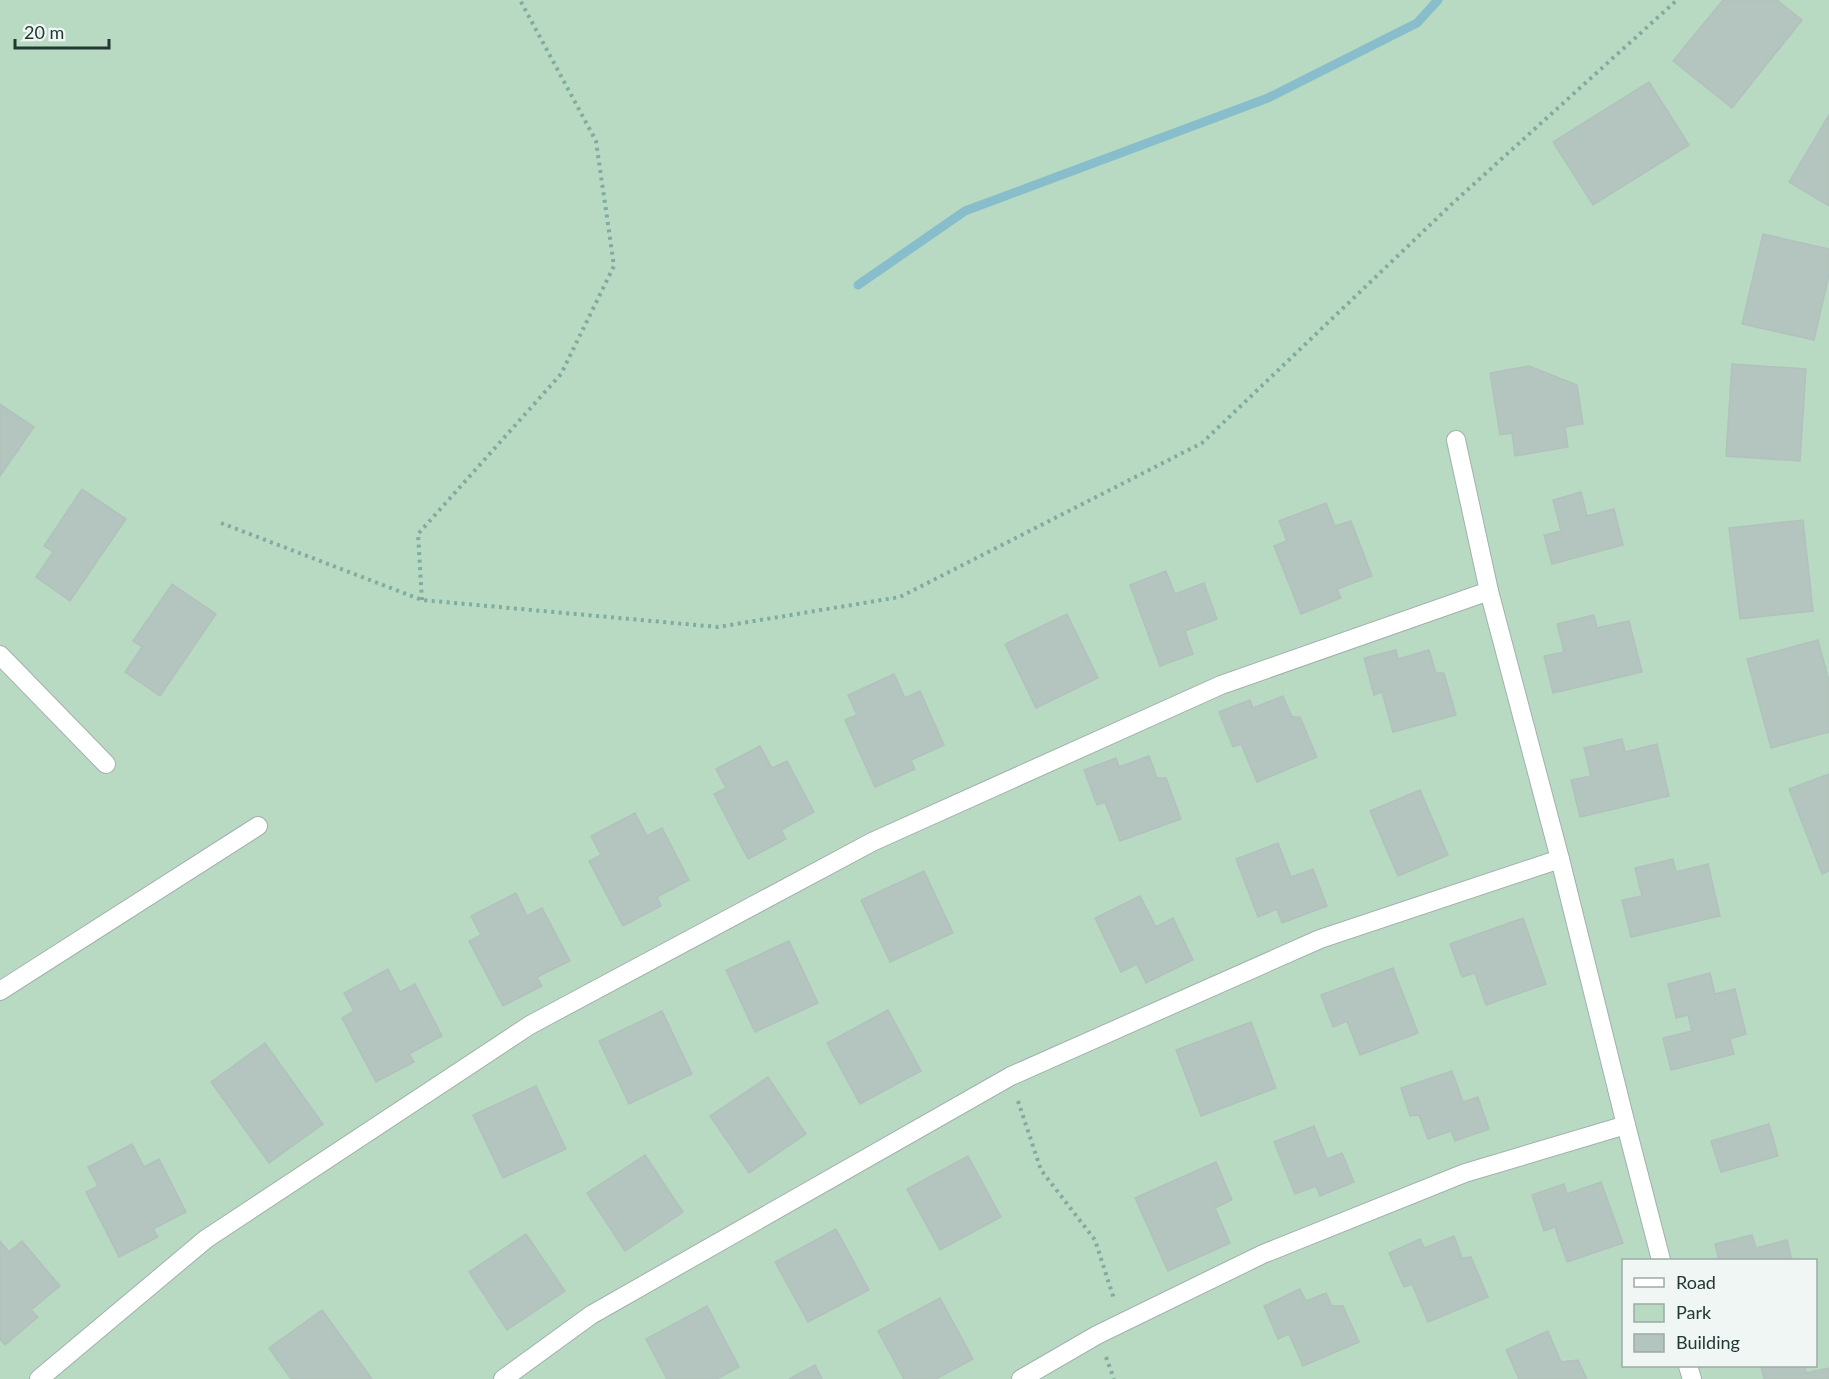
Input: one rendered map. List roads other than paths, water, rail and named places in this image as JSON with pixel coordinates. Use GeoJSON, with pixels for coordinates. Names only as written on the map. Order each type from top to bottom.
{"type":"FeatureCollection","features":[{"type":"Feature","properties":{"kind":"street"},"geometry":{"type":"LineString","coordinates":[[1456,440],[1488,591],[1560,859],[1661,1259]]}},
{"type":"Feature","properties":{"kind":"street"},"geometry":{"type":"LineString","coordinates":[[39,1379],[206,1239],[530,1025],[872,842],[1221,685],[1488,591]]}},
{"type":"Feature","properties":{"kind":"street"},"geometry":{"type":"LineString","coordinates":[[0,655],[106,764]]}},
{"type":"Feature","properties":{"kind":"street"},"geometry":{"type":"LineString","coordinates":[[0,991],[258,826]]}},
{"type":"Feature","properties":{"kind":"street"},"geometry":{"type":"LineString","coordinates":[[503,1379],[591,1315],[1011,1076],[1320,939],[1560,859]]}},
{"type":"Feature","properties":{"kind":"street"},"geometry":{"type":"LineString","coordinates":[[1021,1379],[1097,1335],[1263,1254],[1465,1173],[1626,1125]]}},
{"type":"Feature","properties":{"kind":"waterway"},"geometry":{"type":"LineString","coordinates":[[858,285],[965,211],[1268,98],[1417,23],[1438,0]]}}]}
